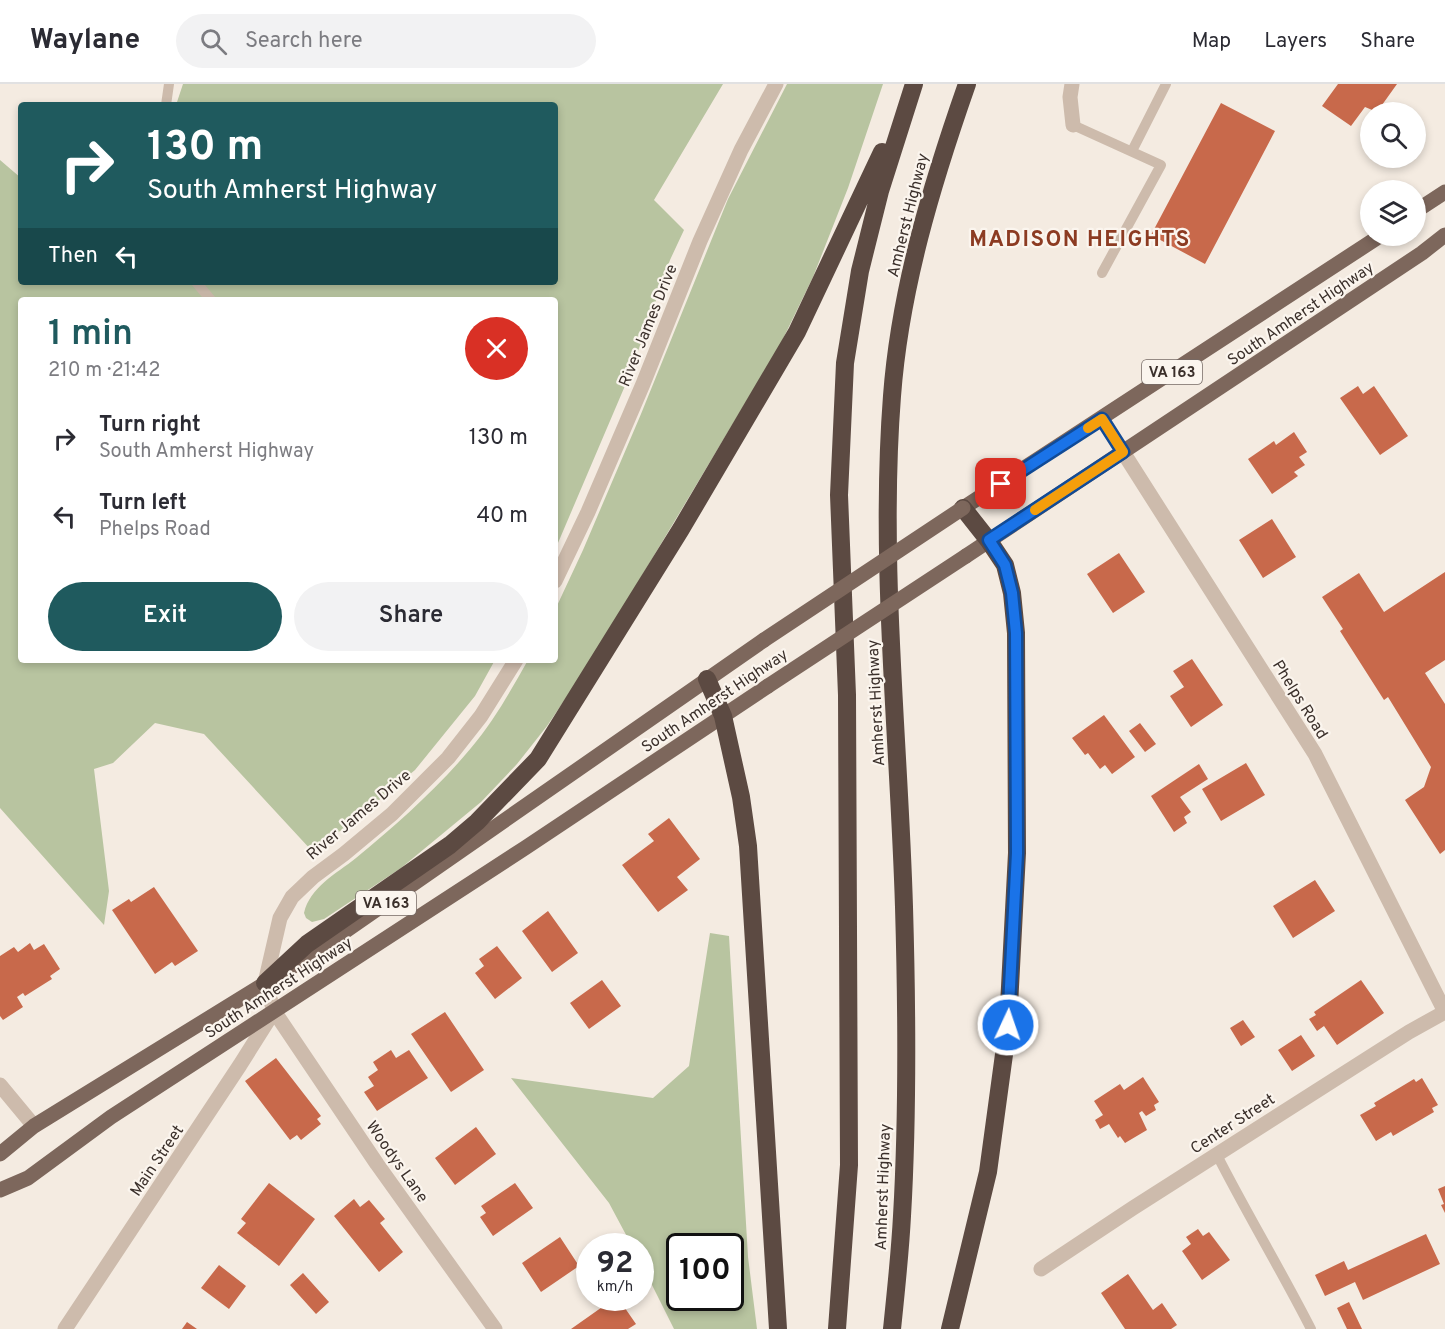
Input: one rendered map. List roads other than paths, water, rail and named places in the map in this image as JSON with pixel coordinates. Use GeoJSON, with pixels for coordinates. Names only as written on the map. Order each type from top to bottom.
{"type":"FeatureCollection","features":[{"type":"Feature","properties":{"kind":"highway","name":"Amherst Highway"},"geometry":{"type":"LineString","coordinates":[[837,1329],[849,1165],[847,695],[839,495],[845,363],[860,272],[874,214],[900,123],[914,84]]}},
{"type":"Feature","properties":{"kind":"highway"},"geometry":{"type":"LineString","coordinates":[[265,983],[307,944],[450,846],[477,822],[538,759],[681,529],[798,332],[914,84]]}},
{"type":"Feature","properties":{"kind":"highway","name":"Amherst Highway"},"geometry":{"type":"LineString","coordinates":[[892,1329],[902,1216],[906,1061],[904,906],[890,587],[888,464],[891,405],[905,304],[925,215],[945,146],[967,84]]}},
{"type":"Feature","properties":{"kind":"highway"},"geometry":{"type":"LineString","coordinates":[[950,1329],[988,1172],[1008,1025],[1017,853],[1016,633],[1012,593],[1005,565],[989,540],[963,508]]}},
{"type":"Feature","properties":{"kind":"highway"},"geometry":{"type":"LineString","coordinates":[[707,679],[723,716],[741,797],[748,846],[778,1329]]}},
{"type":"Feature","properties":{"kind":"main road"},"geometry":{"type":"LineString","coordinates":[[1426,204],[1445,192]]}},
{"type":"Feature","properties":{"kind":"main road","name":"South Amherst Highway"},"geometry":{"type":"LineString","coordinates":[[0,1190],[28,1178],[111,1118],[966,556],[1422,253],[1445,235]]}},
{"type":"Feature","properties":{"kind":"main road","name":"South Amherst Highway"},"geometry":{"type":"LineString","coordinates":[[0,1154],[34,1126],[308,957],[764,640],[1365,246]]}},
{"type":"Feature","properties":{"kind":"street","name":"River James Drive"},"geometry":{"type":"LineString","coordinates":[[558,575],[588,512],[638,395],[700,241],[741,150],[776,84]]}},
{"type":"Feature","properties":{"kind":"street"},"geometry":{"type":"LineString","coordinates":[[1072,84],[1070,97],[1072,125]]}},
{"type":"Feature","properties":{"kind":"street","name":"Phelps Road"},"geometry":{"type":"LineString","coordinates":[[1102,419],[1315,754],[1445,1012]]}},
{"type":"Feature","properties":{"kind":"street","name":"River James Drive"},"geometry":{"type":"LineString","coordinates":[[265,983],[280,918],[292,897],[313,876],[344,854],[392,814],[448,758],[481,716],[514,663]]}},
{"type":"Feature","properties":{"kind":"street"},"geometry":{"type":"LineString","coordinates":[[265,983],[274,1011]]}},
{"type":"Feature","properties":{"kind":"street","name":"Main Street"},"geometry":{"type":"LineString","coordinates":[[66,1329],[274,1011]]}},
{"type":"Feature","properties":{"kind":"street","name":"Woodys Lane"},"geometry":{"type":"LineString","coordinates":[[274,1011],[377,1164],[495,1329]]}},
{"type":"Feature","properties":{"kind":"street","name":"Center Street"},"geometry":{"type":"LineString","coordinates":[[1041,1269],[1409,1032],[1445,1012]]}},
{"type":"Feature","properties":{"kind":"street"},"geometry":{"type":"LineString","coordinates":[[0,1084],[34,1126]]}},
{"type":"Feature","properties":{"kind":"lane"},"geometry":{"type":"LineString","coordinates":[[166,102],[169,84]]}},
{"type":"Feature","properties":{"kind":"lane"},"geometry":{"type":"LineString","coordinates":[[1132,151],[1166,84]]}},
{"type":"Feature","properties":{"kind":"lane"},"geometry":{"type":"LineString","coordinates":[[1072,125],[1161,165],[1102,273]]}},
{"type":"Feature","properties":{"kind":"lane"},"geometry":{"type":"LineString","coordinates":[[198,285],[208,297]]}},
{"type":"Feature","properties":{"kind":"lane"},"geometry":{"type":"LineString","coordinates":[[1217,1155],[1311,1329]]}},
{"type":"Feature","properties":{"kind":"district","name":"MADISON HEIGHTS"},"geometry":{"type":"Point","coordinates":[1080,238]}}]}
